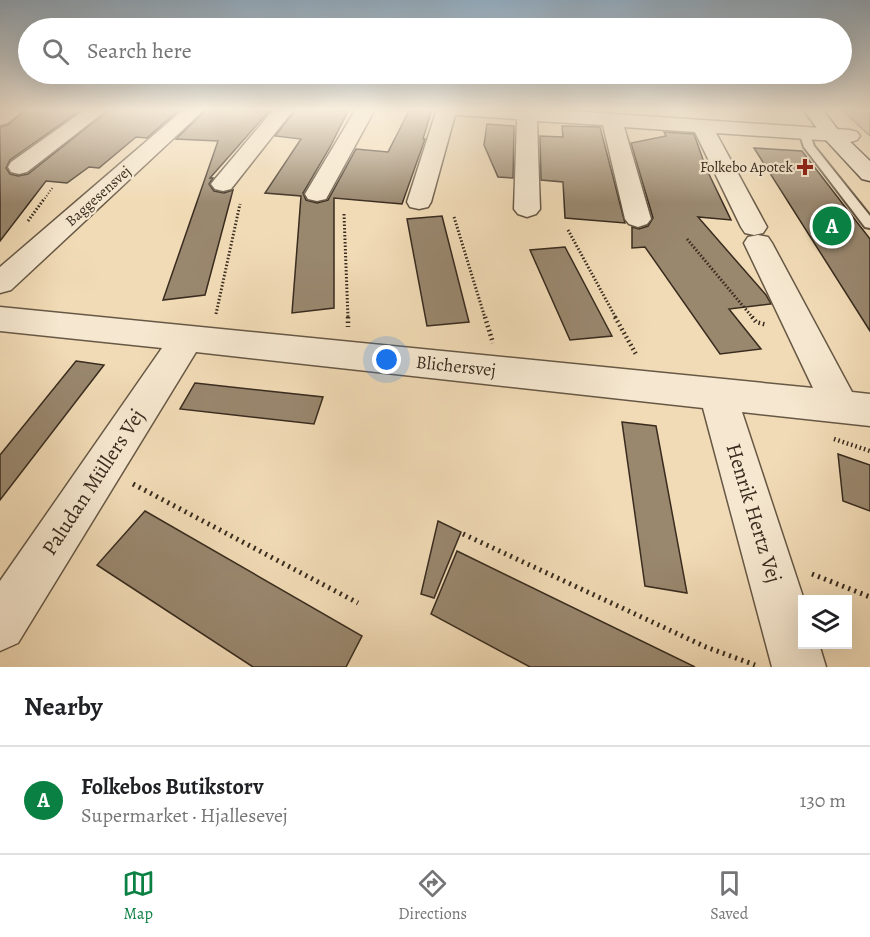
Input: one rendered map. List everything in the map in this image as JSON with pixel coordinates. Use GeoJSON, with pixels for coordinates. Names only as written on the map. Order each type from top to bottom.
{"type":"FeatureCollection","features":[{"type":"Feature","properties":{"kind":"street"},"geometry":{"type":"LineString","coordinates":[[19,168],[57,140]]}},
{"type":"Feature","properties":{"kind":"street","name":"Baggesensvej"},"geometry":{"type":"LineString","coordinates":[[0,283],[161,140]]}},
{"type":"Feature","properties":{"kind":"street"},"geometry":{"type":"LineString","coordinates":[[223,184],[259,140]]}},
{"type":"Feature","properties":{"kind":"street"},"geometry":{"type":"LineString","coordinates":[[317,194],[348,140]]}},
{"type":"Feature","properties":{"kind":"street"},"geometry":{"type":"LineString","coordinates":[[419,202],[438,140]]}},
{"type":"Feature","properties":{"kind":"street"},"geometry":{"type":"LineString","coordinates":[[526,209],[527,140]]}},
{"type":"Feature","properties":{"kind":"street"},"geometry":{"type":"LineString","coordinates":[[617,140],[638,219]]}},
{"type":"Feature","properties":{"kind":"street","name":"Blichersvej"},"geometry":{"type":"LineString","coordinates":[[709,140],[803,334],[855,408]]}},
{"type":"Feature","properties":{"kind":"street"},"geometry":{"type":"LineString","coordinates":[[845,140],[870,174]]}},
{"type":"Feature","properties":{"kind":"street"},"geometry":{"type":"LineString","coordinates":[[848,140],[870,155]]}},
{"type":"Feature","properties":{"kind":"street","name":"Blichersvej"},"geometry":{"type":"LineString","coordinates":[[0,319],[855,408]]}},
{"type":"Feature","properties":{"kind":"street","name":"Paludan Müllers Vej"},"geometry":{"type":"LineString","coordinates":[[0,625],[102,468],[199,340]]}},
{"type":"Feature","properties":{"kind":"street","name":"Henrik Hertz Vej"},"geometry":{"type":"LineString","coordinates":[[718,394],[768,556],[799,667]]}},
{"type":"Feature","properties":{"kind":"lane"},"geometry":{"type":"LineString","coordinates":[[807,140],[809,147],[870,224]]}},
{"type":"Feature","properties":{"kind":"path"},"geometry":{"type":"LineString","coordinates":[[199,340],[240,204]]}},
{"type":"Feature","properties":{"kind":"path"},"geometry":{"type":"LineString","coordinates":[[344,214],[349,355]]}},
{"type":"Feature","properties":{"kind":"path"},"geometry":{"type":"LineString","coordinates":[[454,217],[501,371]]}},
{"type":"Feature","properties":{"kind":"path"},"geometry":{"type":"LineString","coordinates":[[568,230],[655,388]]}},
{"type":"Feature","properties":{"kind":"path"},"geometry":{"type":"LineString","coordinates":[[687,239],[756,322],[803,334]]}},
{"type":"Feature","properties":{"kind":"path"},"geometry":{"type":"LineString","coordinates":[[102,468],[357,603]]}},
{"type":"Feature","properties":{"kind":"path"},"geometry":{"type":"LineString","coordinates":[[464,534],[706,647],[762,667]]}},
{"type":"Feature","properties":{"kind":"path"},"geometry":{"type":"LineString","coordinates":[[768,556],[870,597]]}},
{"type":"Feature","properties":{"kind":"building"},"geometry":{"type":"Polygon","coordinates":[[[0,140],[38,140],[10,160],[6,168],[10,174],[18,176],[28,174],[71,140],[132,140],[99,168],[89,167],[67,183],[46,181],[0,241],[0,140]]]}},
{"type":"Feature","properties":{"kind":"building"},"geometry":{"type":"Polygon","coordinates":[[[200,140],[243,140],[210,178],[213,178],[209,184],[214,191],[224,193],[233,190],[205,295],[163,300],[218,141],[200,140]]]}},
{"type":"Feature","properties":{"kind":"building"},"geometry":{"type":"Polygon","coordinates":[[[300,140],[333,140],[303,193],[306,200],[317,203],[328,200],[356,149],[388,152],[394,140],[425,140],[402,204],[334,198],[334,308],[292,313],[301,196],[265,193],[300,140]]]}},
{"type":"Feature","properties":{"kind":"building"},"geometry":{"type":"Polygon","coordinates":[[[485,140],[514,140],[513,178],[498,177],[484,145],[485,140]]]}},
{"type":"Feature","properties":{"kind":"building"},"geometry":{"type":"Polygon","coordinates":[[[540,140],[603,140],[625,223],[565,218],[563,182],[541,180],[540,140]]]}},
{"type":"Feature","properties":{"kind":"building"},"geometry":{"type":"Polygon","coordinates":[[[645,140],[696,140],[706,168],[731,220],[698,217],[766,295],[771,304],[729,309],[761,349],[720,354],[645,247],[632,248],[632,227],[639,229],[648,226],[653,218],[631,143],[645,140]]]}},
{"type":"Feature","properties":{"kind":"building"},"geometry":{"type":"Polygon","coordinates":[[[754,148],[802,151],[870,239],[870,331],[754,148]]]}},
{"type":"Feature","properties":{"kind":"building"},"geometry":{"type":"Polygon","coordinates":[[[442,216],[469,322],[427,326],[407,219],[442,216]]]}},
{"type":"Feature","properties":{"kind":"building"},"geometry":{"type":"Polygon","coordinates":[[[565,247],[612,336],[570,340],[530,250],[565,247]]]}},
{"type":"Feature","properties":{"kind":"building"},"geometry":{"type":"Polygon","coordinates":[[[76,361],[104,365],[0,500],[0,455],[76,361]]]}},
{"type":"Feature","properties":{"kind":"building"},"geometry":{"type":"Polygon","coordinates":[[[195,383],[323,397],[314,424],[180,409],[195,383]]]}},
{"type":"Feature","properties":{"kind":"building"},"geometry":{"type":"Polygon","coordinates":[[[622,422],[656,426],[687,593],[645,586],[622,422]]]}},
{"type":"Feature","properties":{"kind":"building"},"geometry":{"type":"Polygon","coordinates":[[[838,454],[870,465],[870,511],[843,501],[838,454]]]}},
{"type":"Feature","properties":{"kind":"building"},"geometry":{"type":"Polygon","coordinates":[[[145,511],[362,636],[346,667],[253,667],[97,565],[145,511]]]}},
{"type":"Feature","properties":{"kind":"building"},"geometry":{"type":"Polygon","coordinates":[[[438,521],[461,532],[434,598],[421,594],[438,521]]]}},
{"type":"Feature","properties":{"kind":"building"},"geometry":{"type":"Polygon","coordinates":[[[457,551],[695,667],[530,667],[431,614],[457,551]]]}},
{"type":"Feature","properties":{"kind":"place","name":"Folkebo Apotek"},"geometry":{"type":"Point","coordinates":[805,167]}},
{"type":"Feature","properties":{"kind":"place","name":"Folkebos Butikstorv"},"geometry":{"type":"Point","coordinates":[832,226]}}]}
